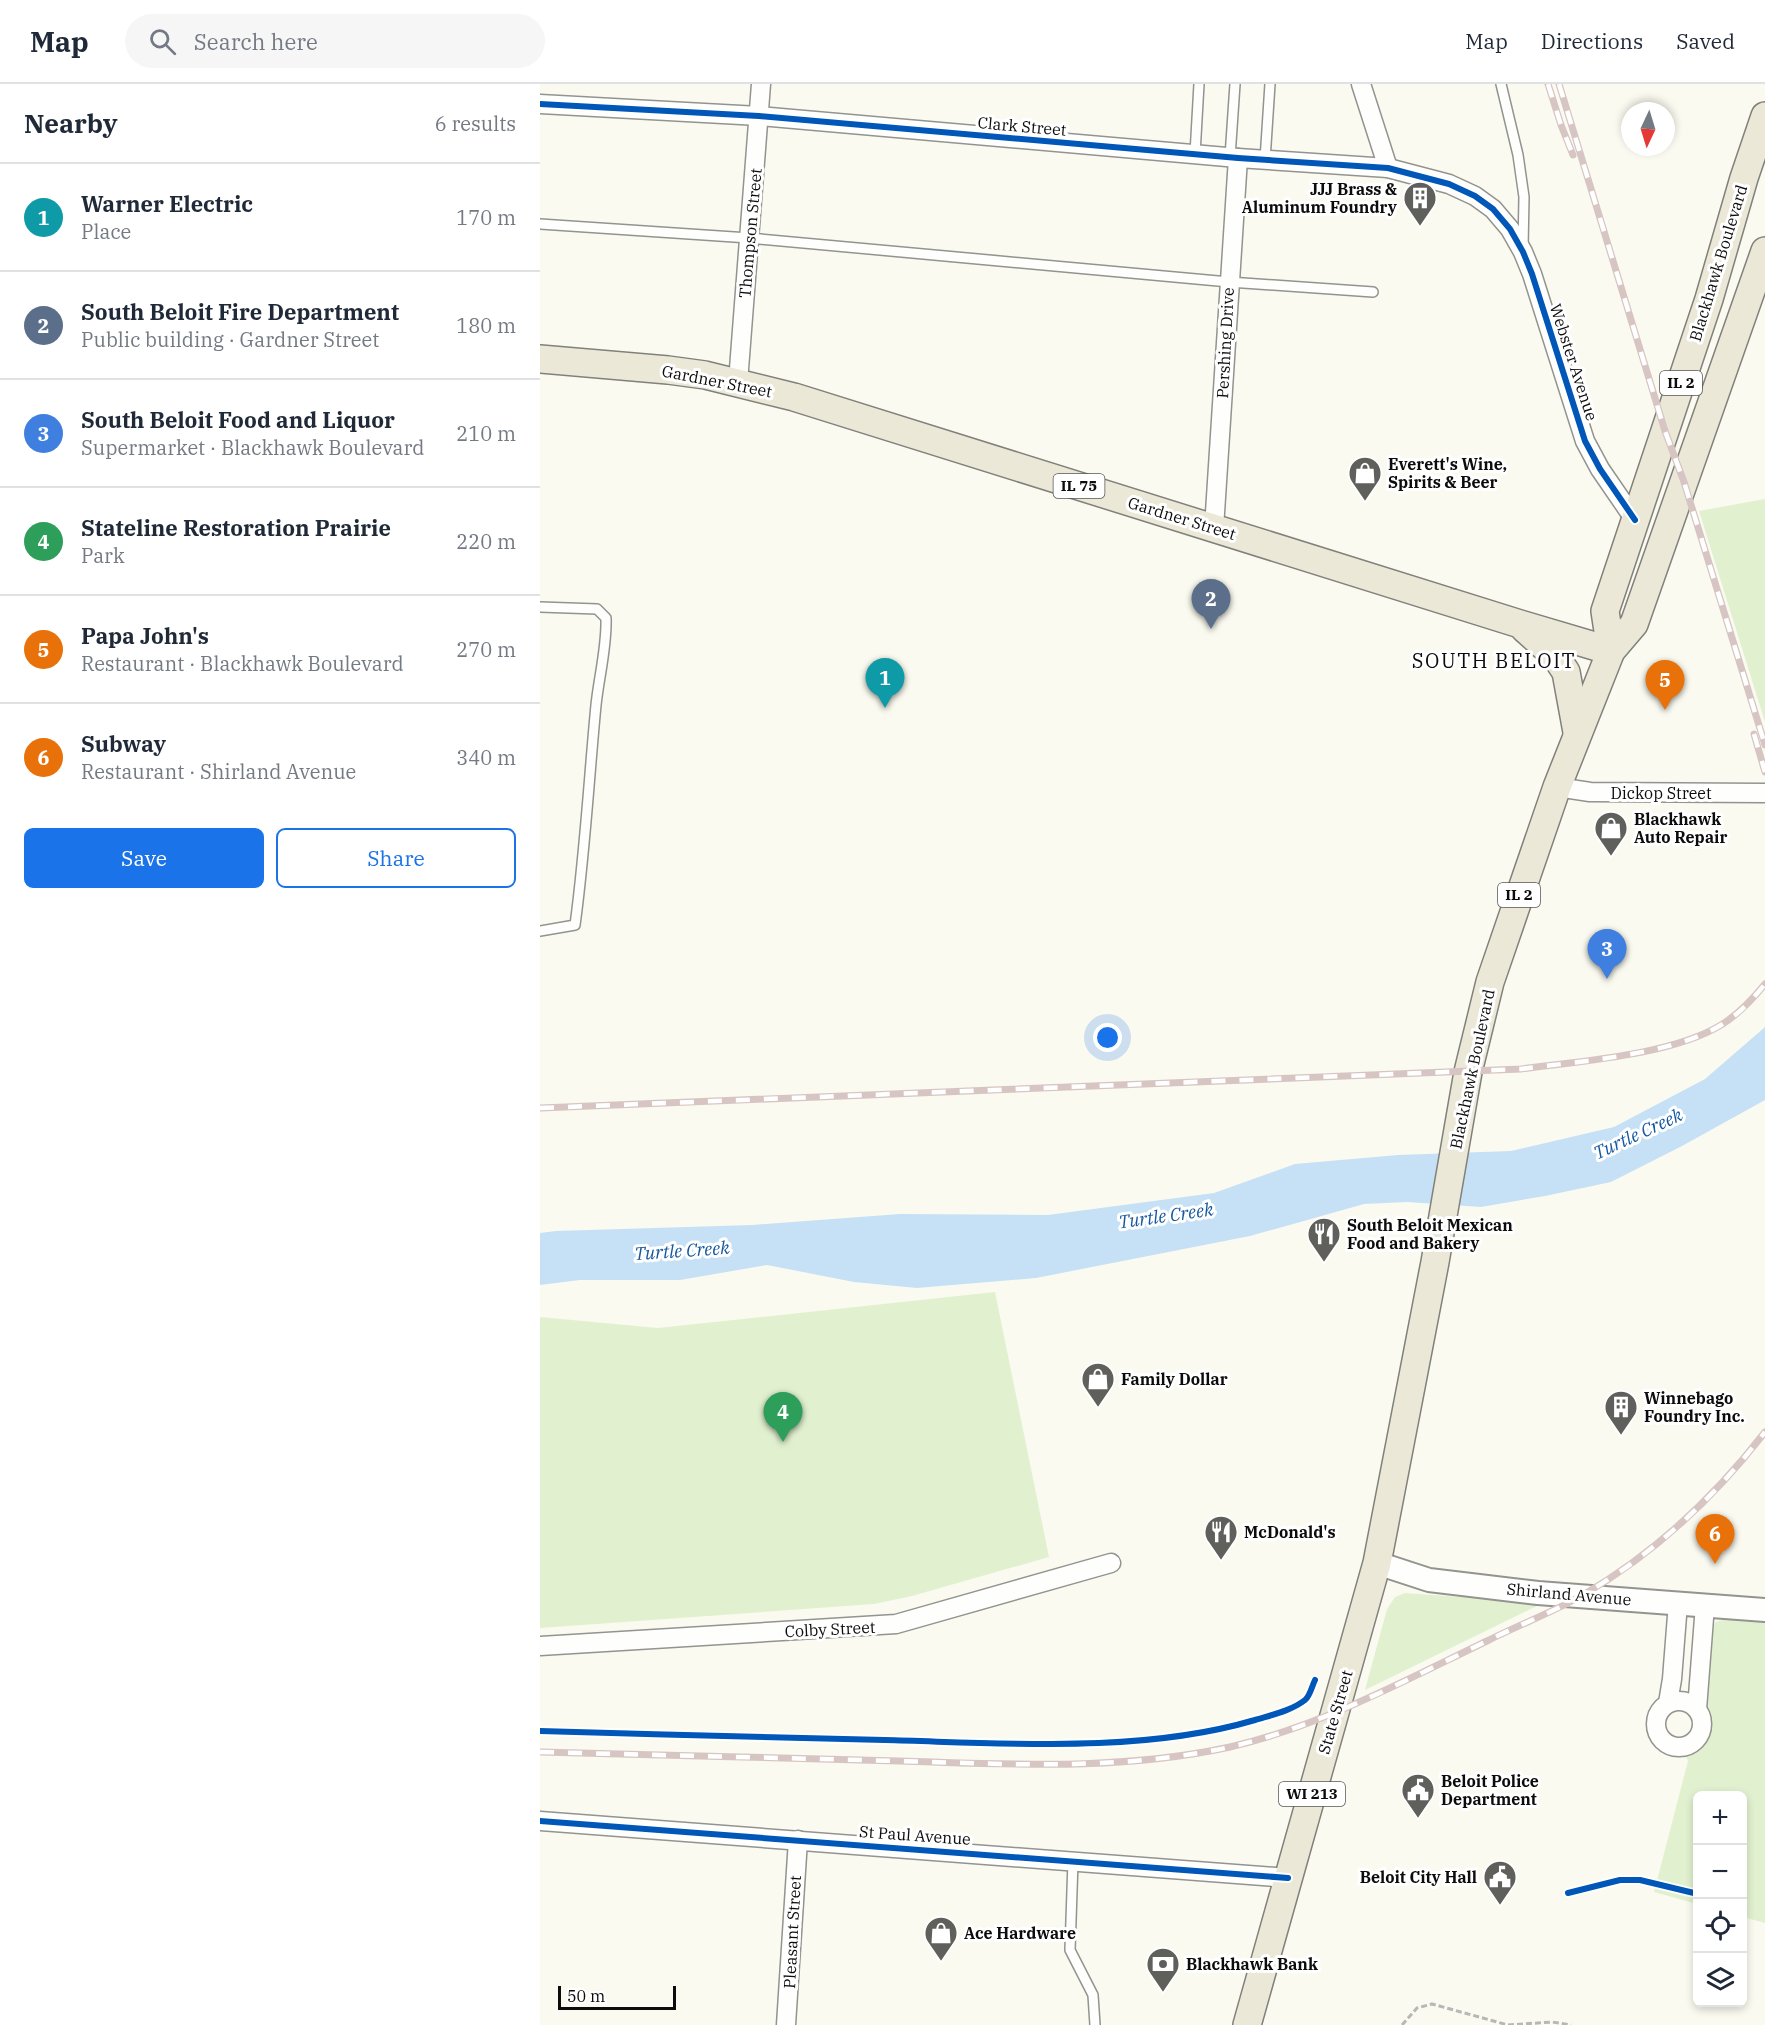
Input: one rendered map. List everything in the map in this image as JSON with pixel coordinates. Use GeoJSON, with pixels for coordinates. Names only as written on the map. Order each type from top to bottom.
{"type":"FeatureCollection","features":[{"type":"Feature","properties":{"kind":"main road","name":"Blackhawk Boulevard"},"geometry":{"type":"LineString","coordinates":[[1611,651],[1605,611],[1709,299],[1744,178],[1765,116]]}},
{"type":"Feature","properties":{"kind":"main road","name":"Blackhawk Boulevard"},"geometry":{"type":"LineString","coordinates":[[1397,1467],[1467,1072],[1490,982],[1577,734],[1611,651],[1634,624],[1765,251]]}},
{"type":"Feature","properties":{"kind":"main road","name":"Gardner Street"},"geometry":{"type":"LineString","coordinates":[[540,359],[668,370],[738,382],[794,397],[1611,651]]}},
{"type":"Feature","properties":{"kind":"main road"},"geometry":{"type":"LineString","coordinates":[[1520,624],[1556,657],[1566,672],[1577,734]]}},
{"type":"Feature","properties":{"kind":"main road","name":"State Street"},"geometry":{"type":"LineString","coordinates":[[1247,2025],[1377,1563],[1397,1467]]}},
{"type":"Feature","properties":{"kind":"street","name":"Thompson Street"},"geometry":{"type":"LineString","coordinates":[[738,382],[761,84]]}},
{"type":"Feature","properties":{"kind":"street"},"geometry":{"type":"LineString","coordinates":[[1361,84],[1388,168]]}},
{"type":"Feature","properties":{"kind":"street","name":"Clark Street"},"geometry":{"type":"LineString","coordinates":[[540,104],[759,116],[1234,158],[1388,168],[1449,184],[1475,196],[1493,209]]}},
{"type":"Feature","properties":{"kind":"street","name":"Pershing Drive"},"geometry":{"type":"LineString","coordinates":[[1214,528],[1234,158]]}},
{"type":"Feature","properties":{"kind":"street","name":"Webster Avenue"},"geometry":{"type":"LineString","coordinates":[[1493,209],[1510,229],[1523,252],[1585,441],[1600,469],[1635,520]]}},
{"type":"Feature","properties":{"kind":"street","name":"Dickop Street"},"geometry":{"type":"LineString","coordinates":[[1557,788],[1590,792],[1765,793]]}},
{"type":"Feature","properties":{"kind":"street","name":"Colby Street"},"geometry":{"type":"LineString","coordinates":[[540,1646],[896,1624],[1111,1563]]}},
{"type":"Feature","properties":{"kind":"street","name":"Shirland Avenue"},"geometry":{"type":"LineString","coordinates":[[1377,1563],[1429,1580],[1538,1593],[1765,1610]]}},
{"type":"Feature","properties":{"kind":"street"},"geometry":{"type":"LineString","coordinates":[[1668,1703],[1683,1701],[1697,1709],[1701,1716],[1700,1732],[1690,1743],[1677,1746],[1664,1740],[1656,1728],[1658,1714],[1668,1703],[1678,1603]]}},
{"type":"Feature","properties":{"kind":"street"},"geometry":{"type":"LineString","coordinates":[[1697,1709],[1705,1605]]}},
{"type":"Feature","properties":{"kind":"street","name":"St Paul Avenue"},"geometry":{"type":"LineString","coordinates":[[540,1821],[1288,1878]]}},
{"type":"Feature","properties":{"kind":"street","name":"Pleasant Street"},"geometry":{"type":"LineString","coordinates":[[786,2025],[798,1840]]}},
{"type":"Feature","properties":{"kind":"lane"},"geometry":{"type":"LineString","coordinates":[[1195,154],[1199,84]]}},
{"type":"Feature","properties":{"kind":"lane"},"geometry":{"type":"LineString","coordinates":[[1234,158],[1235,84]]}},
{"type":"Feature","properties":{"kind":"lane"},"geometry":{"type":"LineString","coordinates":[[1264,160],[1270,84]]}},
{"type":"Feature","properties":{"kind":"lane"},"geometry":{"type":"LineString","coordinates":[[1501,84],[1518,155],[1524,197],[1523,252]]}},
{"type":"Feature","properties":{"kind":"lane"},"geometry":{"type":"LineString","coordinates":[[540,224],[749,238],[1229,282],[1373,292]]}},
{"type":"Feature","properties":{"kind":"lane"},"geometry":{"type":"LineString","coordinates":[[540,607],[597,609],[606,618],[607,638],[599,674],[575,925],[540,931]]}},
{"type":"Feature","properties":{"kind":"lane"},"geometry":{"type":"LineString","coordinates":[[1073,1861],[1070,1950],[1093,1995],[1095,2025]]}},
{"type":"Feature","properties":{"kind":"path"},"geometry":{"type":"LineString","coordinates":[[1402,2025],[1417,2008],[1432,2004],[1508,2025],[1552,2022],[1571,2025]]}},
{"type":"Feature","properties":{"kind":"green space"},"geometry":{"type":"Polygon","coordinates":[[[1765,499],[1765,722],[1699,511],[1765,499]]]}},
{"type":"Feature","properties":{"kind":"green space"},"geometry":{"type":"Polygon","coordinates":[[[995,1292],[1049,1557],[912,1596],[874,1604],[540,1628],[540,1317],[658,1328],[995,1292]]]}},
{"type":"Feature","properties":{"kind":"green space"},"geometry":{"type":"Polygon","coordinates":[[[1405,1593],[1543,1603],[1365,1690],[1387,1609],[1395,1597],[1405,1593]]]}},
{"type":"Feature","properties":{"kind":"green space"},"geometry":{"type":"Polygon","coordinates":[[[1729,1618],[1765,1620],[1765,1923],[1747,1918],[1747,1791],[1693,1791],[1693,1903],[1654,1892],[1688,1761],[1685,1754],[1701,1746],[1711,1731],[1711,1717],[1705,1702],[1712,1626],[1716,1622],[1729,1618]]]}},
{"type":"Feature","properties":{"kind":"water","name":"Turtle Creek"},"geometry":{"type":"Polygon","coordinates":[[[1765,1027],[1765,1100],[1611,1182],[1545,1196],[1481,1207],[1407,1202],[1364,1204],[1250,1236],[1036,1278],[917,1288],[854,1282],[767,1265],[680,1280],[580,1280],[540,1285],[540,1233],[752,1225],[900,1214],[1048,1215],[1214,1193],[1295,1164],[1398,1155],[1511,1151],[1614,1127],[1705,1079],[1765,1027]]]}},
{"type":"Feature","properties":{"kind":"railway"},"geometry":{"type":"LineString","coordinates":[[1548,84],[1573,155]]}},
{"type":"Feature","properties":{"kind":"railway"},"geometry":{"type":"LineString","coordinates":[[1559,84],[1665,431],[1684,482],[1765,745]]}},
{"type":"Feature","properties":{"kind":"railway"},"geometry":{"type":"LineString","coordinates":[[1754,734],[1765,772]]}},
{"type":"Feature","properties":{"kind":"railway"},"geometry":{"type":"LineString","coordinates":[[540,1108],[1521,1069],[1652,1050],[1701,1035],[1728,1021],[1765,984]]}},
{"type":"Feature","properties":{"kind":"railway"},"geometry":{"type":"LineString","coordinates":[[540,1752],[1065,1764],[1147,1760],[1230,1747],[1297,1727],[1362,1701],[1583,1595],[1635,1561],[1682,1523],[1725,1479],[1765,1432]]}},
{"type":"Feature","properties":{"kind":"cycle path"},"geometry":{"type":"LineString","coordinates":[[540,104],[759,116],[1238,158],[1388,168],[1449,184],[1475,196],[1493,209],[1510,229],[1523,252],[1585,441],[1600,469],[1635,520]]}},
{"type":"Feature","properties":{"kind":"cycle path"},"geometry":{"type":"LineString","coordinates":[[540,1731],[1024,1744],[1119,1742],[1211,1731],[1274,1714],[1294,1707],[1305,1700],[1315,1680]]}},
{"type":"Feature","properties":{"kind":"cycle path"},"geometry":{"type":"LineString","coordinates":[[540,1821],[1288,1878]]}},
{"type":"Feature","properties":{"kind":"cycle path"},"geometry":{"type":"LineString","coordinates":[[1568,1893],[1620,1880],[1640,1880],[1693,1893]]}},
{"type":"Feature","properties":{"kind":"place","name":"JJJ Brass & Aluminum Foundry"},"geometry":{"type":"Point","coordinates":[1420,227]}},
{"type":"Feature","properties":{"kind":"place","name":"Everett's Wine, Spirits & Beer"},"geometry":{"type":"Point","coordinates":[1365,502]}},
{"type":"Feature","properties":{"kind":"place","name":"South Beloit Fire Department"},"geometry":{"type":"Point","coordinates":[1211,629]}},
{"type":"Feature","properties":{"kind":"place","name":"Warner Electric"},"geometry":{"type":"Point","coordinates":[885,708]}},
{"type":"Feature","properties":{"kind":"place","name":"Papa John's"},"geometry":{"type":"Point","coordinates":[1665,710]}},
{"type":"Feature","properties":{"kind":"place","name":"Blackhawk Auto Repair"},"geometry":{"type":"Point","coordinates":[1611,857]}},
{"type":"Feature","properties":{"kind":"place","name":"South Beloit Food and Liquor"},"geometry":{"type":"Point","coordinates":[1607,979]}},
{"type":"Feature","properties":{"kind":"place","name":"South Beloit Mexican Food and Bakery"},"geometry":{"type":"Point","coordinates":[1324,1263]}},
{"type":"Feature","properties":{"kind":"place","name":"Family Dollar"},"geometry":{"type":"Point","coordinates":[1098,1408]}},
{"type":"Feature","properties":{"kind":"place","name":"Winnebago Foundry Inc."},"geometry":{"type":"Point","coordinates":[1621,1436]}},
{"type":"Feature","properties":{"kind":"place","name":"Stateline Restoration Prairie"},"geometry":{"type":"Point","coordinates":[783,1442]}},
{"type":"Feature","properties":{"kind":"place","name":"McDonald's"},"geometry":{"type":"Point","coordinates":[1221,1561]}},
{"type":"Feature","properties":{"kind":"place","name":"Subway"},"geometry":{"type":"Point","coordinates":[1715,1564]}},
{"type":"Feature","properties":{"kind":"place","name":"Beloit Police Department"},"geometry":{"type":"Point","coordinates":[1418,1819]}},
{"type":"Feature","properties":{"kind":"place","name":"Beloit City Hall"},"geometry":{"type":"Point","coordinates":[1500,1906]}},
{"type":"Feature","properties":{"kind":"place","name":"Ace Hardware"},"geometry":{"type":"Point","coordinates":[941,1962]}},
{"type":"Feature","properties":{"kind":"place","name":"Blackhawk Bank"},"geometry":{"type":"Point","coordinates":[1163,1993]}},
{"type":"Feature","properties":{"kind":"district","name":"SOUTH BELOIT"},"geometry":{"type":"Point","coordinates":[1494,661]}}]}
